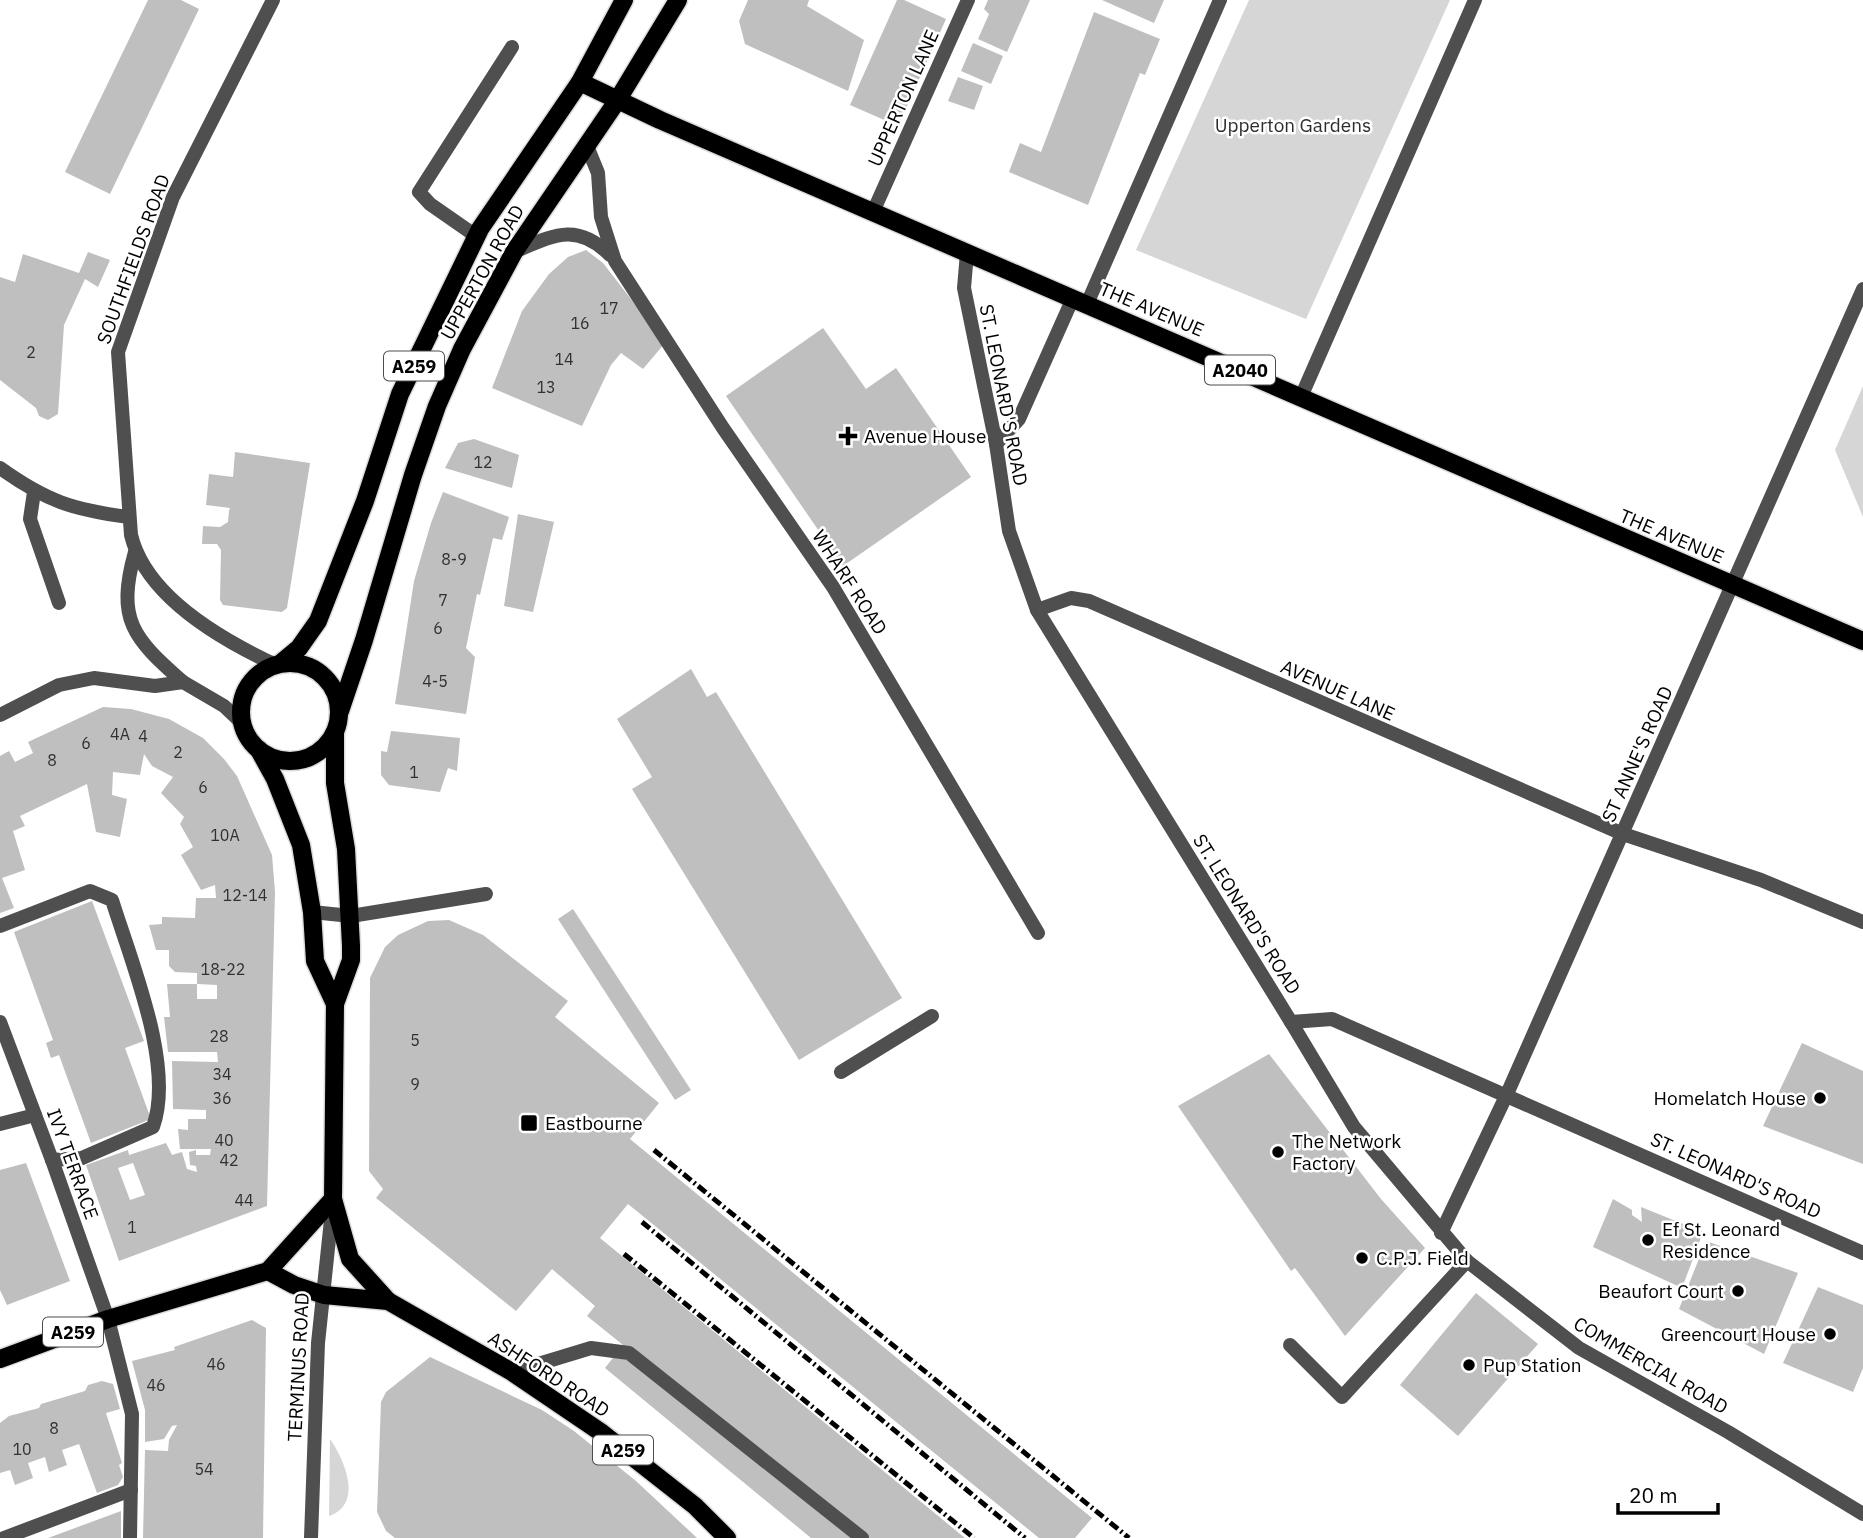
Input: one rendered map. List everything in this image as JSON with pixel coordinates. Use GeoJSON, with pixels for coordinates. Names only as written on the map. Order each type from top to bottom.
{"type":"FeatureCollection","features":[{"type":"Feature","properties":{"kind":"main road","name":"UPPERTON ROAD"},"geometry":{"type":"LineString","coordinates":[[278,664],[299,648],[318,621],[365,501],[400,394],[476,236],[580,82],[624,0]]}},
{"type":"Feature","properties":{"kind":"main road","name":"UPPERTON ROAD"},"geometry":{"type":"LineString","coordinates":[[340,711],[437,405],[461,349],[514,252],[550,195],[617,101],[678,0]]}},
{"type":"Feature","properties":{"kind":"main road","name":"THE AVENUE"},"geometry":{"type":"LineString","coordinates":[[580,82],[617,101],[1863,641]]}},
{"type":"Feature","properties":{"kind":"main road"},"geometry":{"type":"LineString","coordinates":[[278,664],[302,664],[317,671],[329,682],[340,711],[335,732],[316,754],[302,760],[279,760],[259,750],[243,724],[242,706],[246,690],[257,676],[278,664]]}},
{"type":"Feature","properties":{"kind":"main road","name":"TERMINUS ROAD"},"geometry":{"type":"LineString","coordinates":[[335,732],[335,783],[346,849],[351,960],[335,1004],[333,1199],[350,1259],[388,1301]]}},
{"type":"Feature","properties":{"kind":"main road","name":"TERMINUS ROAD"},"geometry":{"type":"LineString","coordinates":[[259,750],[275,779],[301,845],[312,912],[315,961],[335,1004]]}},
{"type":"Feature","properties":{"kind":"main road"},"geometry":{"type":"LineString","coordinates":[[268,1271],[333,1199]]}},
{"type":"Feature","properties":{"kind":"main road","name":"A259"},"geometry":{"type":"LineString","coordinates":[[0,1359],[108,1319],[268,1271],[324,1295]]}},
{"type":"Feature","properties":{"kind":"main road","name":"ASHFORD ROAD"},"geometry":{"type":"LineString","coordinates":[[324,1295],[388,1301],[512,1372],[602,1433],[695,1506],[727,1538]]}},
{"type":"Feature","properties":{"kind":"street","name":"SOUTHFIELDS ROAD"},"geometry":{"type":"LineString","coordinates":[[243,724],[224,706],[183,682],[143,647],[132,622],[125,599],[135,552],[129,517],[118,352],[173,197],[273,0]]}},
{"type":"Feature","properties":{"kind":"street","name":"UPPERTON LANE"},"geometry":{"type":"LineString","coordinates":[[873,212],[968,0]]}},
{"type":"Feature","properties":{"kind":"street"},"geometry":{"type":"LineString","coordinates":[[996,444],[1019,419],[1080,301],[1220,0]]}},
{"type":"Feature","properties":{"kind":"street"},"geometry":{"type":"LineString","coordinates":[[1301,397],[1475,0]]}},
{"type":"Feature","properties":{"kind":"street"},"geometry":{"type":"LineString","coordinates":[[476,236],[430,204],[419,192],[512,47]]}},
{"type":"Feature","properties":{"kind":"street","name":"WHARF ROAD"},"geometry":{"type":"LineString","coordinates":[[587,146],[598,173],[601,217],[615,261],[723,428],[833,587],[1038,933]]}},
{"type":"Feature","properties":{"kind":"street","name":"WHARF ROAD"},"geometry":{"type":"LineString","coordinates":[[514,252],[562,233],[584,235],[615,261]]}},
{"type":"Feature","properties":{"kind":"street","name":"ST. LEONARD'S ROAD"},"geometry":{"type":"LineString","coordinates":[[967,253],[964,288],[996,444],[1009,531],[1037,610],[1292,1022],[1332,1019],[1863,1253]]}},
{"type":"Feature","properties":{"kind":"street","name":"ST ANNE'S ROAD"},"geometry":{"type":"LineString","coordinates":[[1441,1233],[1507,1094],[1863,289]]}},
{"type":"Feature","properties":{"kind":"street"},"geometry":{"type":"LineString","coordinates":[[0,468],[34,492],[80,511],[129,517]]}},
{"type":"Feature","properties":{"kind":"street"},"geometry":{"type":"LineString","coordinates":[[34,492],[30,519],[59,603]]}},
{"type":"Feature","properties":{"kind":"street","name":"SOUTHFIELDS ROAD"},"geometry":{"type":"LineString","coordinates":[[135,552],[161,586],[196,621],[278,664]]}},
{"type":"Feature","properties":{"kind":"street","name":"AVENUE LANE"},"geometry":{"type":"LineString","coordinates":[[1037,610],[1071,598],[1089,601],[1623,834],[1761,880],[1863,922]]}},
{"type":"Feature","properties":{"kind":"street"},"geometry":{"type":"LineString","coordinates":[[0,715],[71,680],[122,680],[155,686],[183,682]]}},
{"type":"Feature","properties":{"kind":"street"},"geometry":{"type":"LineString","coordinates":[[0,926],[90,891],[112,900],[155,1037],[158,1113],[153,1127],[82,1158],[52,1160]]}},
{"type":"Feature","properties":{"kind":"street"},"geometry":{"type":"LineString","coordinates":[[312,912],[351,916],[486,894]]}},
{"type":"Feature","properties":{"kind":"street"},"geometry":{"type":"LineString","coordinates":[[841,1072],[932,1016]]}},
{"type":"Feature","properties":{"kind":"street","name":"IVY TERRACE"},"geometry":{"type":"LineString","coordinates":[[0,1022],[108,1319],[132,1414],[130,1538]]}},
{"type":"Feature","properties":{"kind":"street","name":"COMMERCIAL ROAD"},"geometry":{"type":"LineString","coordinates":[[1292,1022],[1354,1127],[1467,1261],[1579,1348],[1728,1432],[1863,1514]]}},
{"type":"Feature","properties":{"kind":"street"},"geometry":{"type":"LineString","coordinates":[[0,1125],[35,1115]]}},
{"type":"Feature","properties":{"kind":"street","name":"TERMINUS ROAD"},"geometry":{"type":"LineString","coordinates":[[311,1538],[318,1343],[333,1199]]}},
{"type":"Feature","properties":{"kind":"street"},"geometry":{"type":"LineString","coordinates":[[1290,1345],[1342,1397],[1467,1261]]}},
{"type":"Feature","properties":{"kind":"street"},"geometry":{"type":"LineString","coordinates":[[512,1372],[591,1348],[629,1353],[862,1538]]}},
{"type":"Feature","properties":{"kind":"street"},"geometry":{"type":"LineString","coordinates":[[4,1538],[131,1490]]}},
{"type":"Feature","properties":{"kind":"green space","name":"Upperton Gardens"},"geometry":{"type":"Polygon","coordinates":[[[1249,0],[1450,0],[1306,319],[1136,250],[1249,0]]]}},
{"type":"Feature","properties":{"kind":"green space"},"geometry":{"type":"Polygon","coordinates":[[[1863,386],[1863,517],[1835,450],[1863,386]]]}},
{"type":"Feature","properties":{"kind":"green space"},"geometry":{"type":"Polygon","coordinates":[[[330,1439],[345,1469],[348,1492],[346,1502],[340,1510],[329,1516],[330,1439]]]}},
{"type":"Feature","properties":{"kind":"building"},"geometry":{"type":"Polygon","coordinates":[[[148,0],[181,0],[199,9],[110,194],[65,172],[148,0]]]}},
{"type":"Feature","properties":{"kind":"building"},"geometry":{"type":"Polygon","coordinates":[[[748,0],[809,0],[807,6],[864,40],[848,91],[745,44],[739,21],[748,0]]]}},
{"type":"Feature","properties":{"kind":"building"},"geometry":{"type":"Polygon","coordinates":[[[897,0],[904,0],[946,19],[898,126],[850,105],[897,0]]]}},
{"type":"Feature","properties":{"kind":"building"},"geometry":{"type":"Polygon","coordinates":[[[988,0],[1030,0],[1007,52],[978,39],[989,14],[984,9],[988,0]]]}},
{"type":"Feature","properties":{"kind":"building"},"geometry":{"type":"Polygon","coordinates":[[[1102,0],[1164,0],[1154,23],[1102,0]]]}},
{"type":"Feature","properties":{"kind":"building"},"geometry":{"type":"Polygon","coordinates":[[[1094,12],[1160,39],[1145,75],[1140,73],[1088,205],[1009,172],[1020,143],[1041,152],[1094,12]]]}},
{"type":"Feature","properties":{"kind":"building"},"geometry":{"type":"Polygon","coordinates":[[[973,43],[1003,56],[991,84],[961,71],[973,43]]]}},
{"type":"Feature","properties":{"kind":"building"},"geometry":{"type":"Polygon","coordinates":[[[958,77],[983,86],[974,110],[948,101],[958,77]]]}},
{"type":"Feature","properties":{"kind":"building"},"geometry":{"type":"Polygon","coordinates":[[[586,250],[603,263],[665,343],[643,369],[621,353],[611,365],[582,426],[492,388],[522,311],[549,274],[568,257],[586,250]]]}},
{"type":"Feature","properties":{"kind":"building"},"geometry":{"type":"Polygon","coordinates":[[[88,252],[110,260],[98,287],[85,279],[64,325],[58,414],[48,420],[39,416],[36,408],[0,380],[0,277],[15,282],[23,254],[79,273],[88,252]]]}},
{"type":"Feature","properties":{"kind":"building","name":"Avenue House"},"geometry":{"type":"Polygon","coordinates":[[[823,328],[866,389],[896,368],[971,477],[843,566],[726,396],[823,328]]]}},
{"type":"Feature","properties":{"kind":"building"},"geometry":{"type":"Polygon","coordinates":[[[474,439],[519,455],[512,488],[445,468],[458,443],[474,439]]]}},
{"type":"Feature","properties":{"kind":"building"},"geometry":{"type":"Polygon","coordinates":[[[235,452],[310,463],[287,608],[282,612],[223,605],[220,600],[221,550],[217,544],[202,544],[203,526],[220,527],[228,522],[230,508],[206,505],[209,474],[233,477],[235,452]]]}},
{"type":"Feature","properties":{"kind":"building"},"geometry":{"type":"Polygon","coordinates":[[[443,492],[509,517],[502,540],[493,538],[480,595],[477,594],[466,648],[475,657],[466,714],[395,704],[414,581],[443,492]]]}},
{"type":"Feature","properties":{"kind":"building"},"geometry":{"type":"Polygon","coordinates":[[[518,514],[554,522],[533,612],[504,606],[518,514]]]}},
{"type":"Feature","properties":{"kind":"building"},"geometry":{"type":"Polygon","coordinates":[[[691,669],[707,697],[716,692],[902,998],[799,1060],[632,789],[652,777],[617,719],[691,669]]]}},
{"type":"Feature","properties":{"kind":"building"},"geometry":{"type":"Polygon","coordinates":[[[103,707],[131,709],[169,719],[203,738],[237,776],[272,855],[275,892],[267,1206],[119,1261],[86,1165],[128,1150],[129,1155],[166,1143],[172,1155],[182,1152],[187,1169],[197,1172],[196,1166],[190,1165],[189,1152],[196,1150],[196,1155],[210,1155],[211,1149],[180,1149],[178,1129],[188,1130],[188,1119],[206,1119],[206,1110],[173,1109],[172,1061],[218,1062],[217,1052],[168,1052],[164,1017],[170,1017],[167,984],[197,984],[197,973],[175,972],[169,966],[169,950],[156,950],[149,925],[162,924],[162,917],[195,918],[196,898],[216,898],[215,885],[201,890],[181,855],[193,847],[180,824],[184,817],[161,793],[173,777],[152,766],[144,754],[140,775],[113,772],[112,795],[127,799],[120,837],[96,832],[87,784],[20,816],[25,826],[13,831],[25,870],[2,878],[14,908],[0,913],[0,756],[9,751],[15,762],[33,753],[28,742],[103,707]],[[197,984],[197,999],[217,999],[217,985],[197,984]],[[133,1163],[118,1168],[130,1200],[145,1195],[133,1163]]]}},
{"type":"Feature","properties":{"kind":"building"},"geometry":{"type":"Polygon","coordinates":[[[391,731],[460,738],[457,771],[448,768],[440,792],[389,785],[381,775],[381,751],[387,752],[391,731]]]}},
{"type":"Feature","properties":{"kind":"building"},"geometry":{"type":"Polygon","coordinates":[[[92,901],[144,1041],[125,1048],[151,1119],[91,1143],[59,1055],[51,1058],[46,1043],[53,1040],[14,932],[92,901]]]}},
{"type":"Feature","properties":{"kind":"building"},"geometry":{"type":"Polygon","coordinates":[[[573,909],[691,1090],[675,1100],[558,919],[573,909]]]}},
{"type":"Feature","properties":{"kind":"building"},"geometry":{"type":"Polygon","coordinates":[[[449,920],[483,935],[568,1001],[555,1017],[659,1103],[630,1139],[1092,1518],[1075,1538],[1039,1538],[628,1204],[600,1238],[965,1538],[811,1538],[605,1368],[623,1345],[587,1316],[595,1306],[552,1269],[516,1311],[376,1198],[383,1189],[369,1171],[370,978],[385,947],[398,935],[428,921],[449,920]]]}},
{"type":"Feature","properties":{"kind":"building","name":"Homelatch House"},"geometry":{"type":"Polygon","coordinates":[[[1802,1043],[1863,1071],[1863,1164],[1763,1126],[1802,1043]]]}},
{"type":"Feature","properties":{"kind":"building","name":"The Network Factory"},"geometry":{"type":"Polygon","coordinates":[[[1269,1054],[1381,1199],[1425,1248],[1345,1336],[1295,1268],[1291,1271],[1178,1106],[1269,1054]]]}},
{"type":"Feature","properties":{"kind":"building"},"geometry":{"type":"Polygon","coordinates":[[[26,1163],[70,1281],[7,1305],[0,1290],[0,1170],[26,1163]]]}},
{"type":"Feature","properties":{"kind":"building","name":"Ef St. Leonard Residence"},"geometry":{"type":"Polygon","coordinates":[[[1613,1199],[1632,1210],[1632,1215],[1642,1222],[1641,1207],[1703,1232],[1682,1288],[1593,1247],[1613,1199]]]}},
{"type":"Feature","properties":{"kind":"building","name":"Beaufort Court"},"geometry":{"type":"Polygon","coordinates":[[[1706,1241],[1798,1273],[1764,1354],[1679,1309],[1706,1241]]]}},
{"type":"Feature","properties":{"kind":"building","name":"Greencourt House"},"geometry":{"type":"Polygon","coordinates":[[[1818,1287],[1863,1305],[1863,1368],[1853,1392],[1783,1363],[1818,1287]]]}},
{"type":"Feature","properties":{"kind":"building","name":"Pup Station"},"geometry":{"type":"Polygon","coordinates":[[[1476,1293],[1538,1344],[1458,1436],[1400,1385],[1476,1293]]]}},
{"type":"Feature","properties":{"kind":"building"},"geometry":{"type":"Polygon","coordinates":[[[252,1320],[266,1328],[263,1538],[143,1538],[145,1450],[168,1451],[169,1440],[177,1425],[172,1426],[164,1439],[145,1442],[145,1410],[132,1361],[175,1350],[174,1347],[252,1320]]]}},
{"type":"Feature","properties":{"kind":"building"},"geometry":{"type":"Polygon","coordinates":[[[430,1357],[542,1410],[574,1431],[636,1481],[697,1538],[395,1538],[386,1531],[377,1512],[381,1402],[386,1392],[430,1357]]]}},
{"type":"Feature","properties":{"kind":"building"},"geometry":{"type":"Polygon","coordinates":[[[102,1381],[113,1384],[120,1409],[106,1413],[122,1463],[119,1465],[123,1477],[118,1485],[97,1493],[79,1444],[62,1450],[67,1465],[49,1472],[45,1457],[28,1463],[33,1478],[15,1485],[10,1470],[0,1473],[0,1423],[9,1416],[85,1391],[88,1385],[102,1381]]]}},
{"type":"Feature","properties":{"kind":"building"},"geometry":{"type":"Polygon","coordinates":[[[121,1511],[121,1538],[48,1538],[121,1511]]]}},
{"type":"Feature","properties":{"kind":"railway"},"geometry":{"type":"LineString","coordinates":[[654,1150],[1129,1538]]}},
{"type":"Feature","properties":{"kind":"railway"},"geometry":{"type":"LineString","coordinates":[[642,1222],[1025,1538]]}},
{"type":"Feature","properties":{"kind":"railway"},"geometry":{"type":"LineString","coordinates":[[624,1254],[974,1538]]}},
{"type":"Feature","properties":{"kind":"place","name":"Avenue House"},"geometry":{"type":"Point","coordinates":[848,436]}},
{"type":"Feature","properties":{"kind":"place","name":"Homelatch House"},"geometry":{"type":"Point","coordinates":[1820,1098]}},
{"type":"Feature","properties":{"kind":"place","name":"Eastbourne"},"geometry":{"type":"Point","coordinates":[529,1123]}},
{"type":"Feature","properties":{"kind":"place","name":"The Network Factory"},"geometry":{"type":"Point","coordinates":[1278,1152]}},
{"type":"Feature","properties":{"kind":"place","name":"Ef St. Leonard Residence"},"geometry":{"type":"Point","coordinates":[1648,1240]}},
{"type":"Feature","properties":{"kind":"place","name":"C.P.J. Field"},"geometry":{"type":"Point","coordinates":[1362,1258]}},
{"type":"Feature","properties":{"kind":"place","name":"Beaufort Court"},"geometry":{"type":"Point","coordinates":[1738,1291]}},
{"type":"Feature","properties":{"kind":"place","name":"Greencourt House"},"geometry":{"type":"Point","coordinates":[1830,1334]}},
{"type":"Feature","properties":{"kind":"place","name":"Pup Station"},"geometry":{"type":"Point","coordinates":[1469,1365]}}]}
